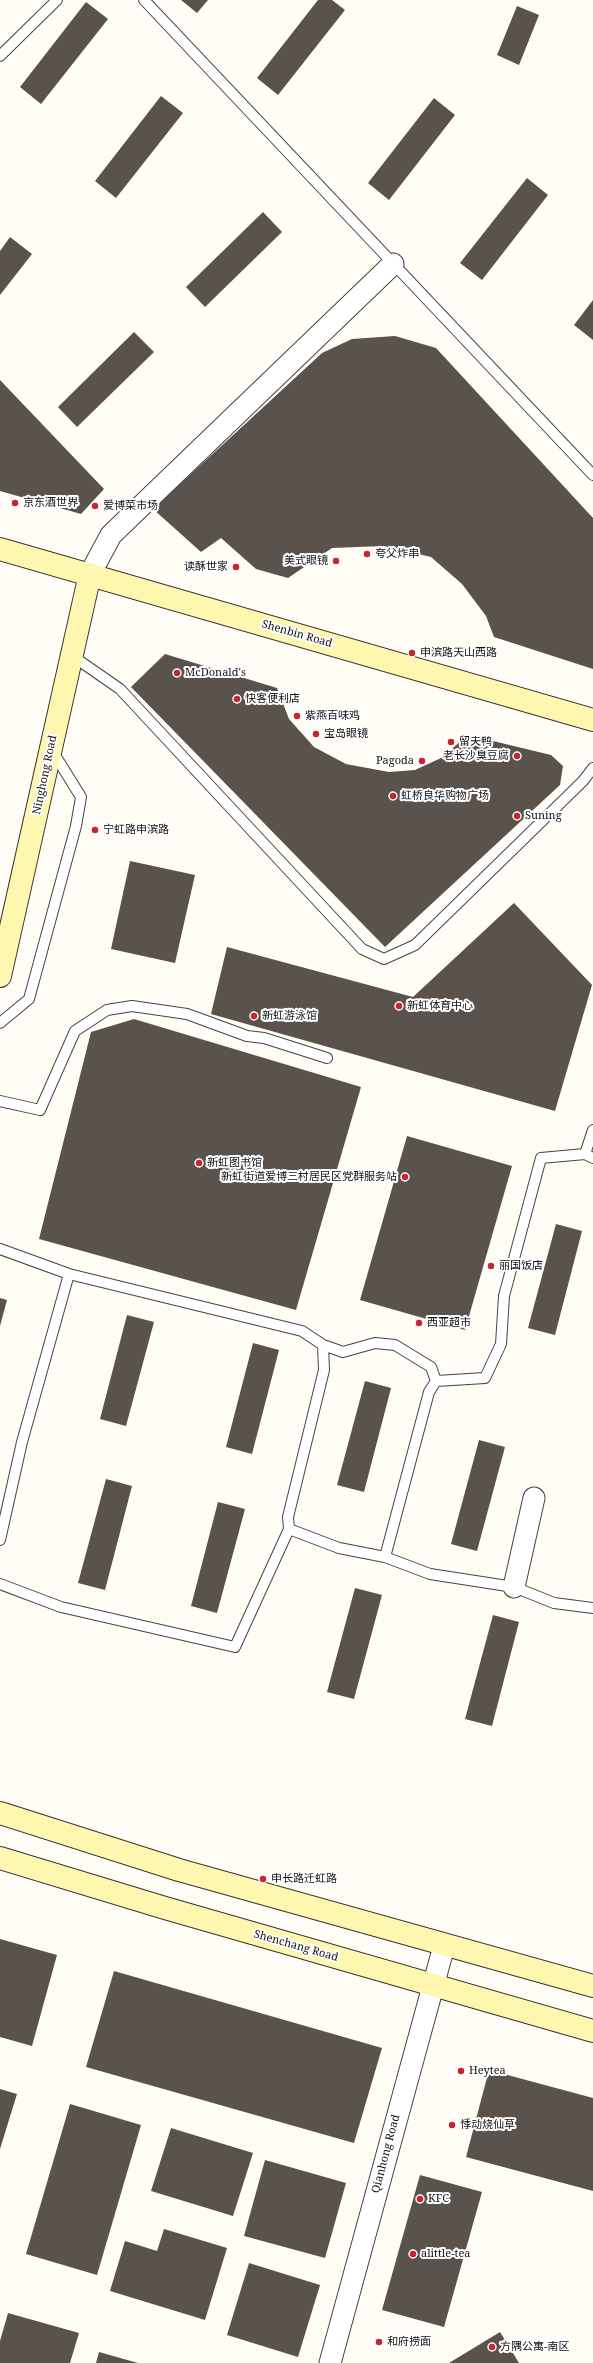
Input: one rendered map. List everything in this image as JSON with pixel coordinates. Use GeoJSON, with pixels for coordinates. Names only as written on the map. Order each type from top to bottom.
{"type":"FeatureCollection","features":[{"type":"Feature","properties":{"kind":"main road","name":"Shenbin Road"},"geometry":{"type":"LineString","coordinates":[[0,550],[90,574],[593,720]]}},
{"type":"Feature","properties":{"kind":"main road","name":"Ninghong Road"},"geometry":{"type":"LineString","coordinates":[[0,976],[90,574]]}},
{"type":"Feature","properties":{"kind":"main road"},"geometry":{"type":"LineString","coordinates":[[0,1813],[179,1870],[444,1946],[593,1986]]}},
{"type":"Feature","properties":{"kind":"main road","name":"Shenchang Road"},"geometry":{"type":"LineString","coordinates":[[0,1858],[593,2031]]}},
{"type":"Feature","properties":{"kind":"street"},"geometry":{"type":"LineString","coordinates":[[90,574],[111,535],[393,264]]}},
{"type":"Feature","properties":{"kind":"street"},"geometry":{"type":"LineString","coordinates":[[514,1587],[534,1498]]}},
{"type":"Feature","properties":{"kind":"street","name":"Qianhong Road"},"geometry":{"type":"LineString","coordinates":[[330,2363],[432,1985],[444,1946]]}},
{"type":"Feature","properties":{"kind":"lane"},"geometry":{"type":"LineString","coordinates":[[0,56],[57,0]]}},
{"type":"Feature","properties":{"kind":"lane"},"geometry":{"type":"LineString","coordinates":[[144,0],[593,475]]}},
{"type":"Feature","properties":{"kind":"lane"},"geometry":{"type":"LineString","coordinates":[[71,654],[120,690],[362,949],[384,959],[415,945],[583,781],[593,768]]}},
{"type":"Feature","properties":{"kind":"lane"},"geometry":{"type":"LineString","coordinates":[[0,1023],[29,999],[76,826],[82,797],[51,750]]}},
{"type":"Feature","properties":{"kind":"lane"},"geometry":{"type":"LineString","coordinates":[[0,1101],[40,1110],[75,1032],[107,1010],[132,1006],[187,1014],[247,1036],[264,1038],[327,1058]]}},
{"type":"Feature","properties":{"kind":"lane"},"geometry":{"type":"LineString","coordinates":[[436,1381],[485,1378],[501,1344],[504,1296],[541,1158],[589,1156],[593,1130]]}},
{"type":"Feature","properties":{"kind":"lane"},"geometry":{"type":"LineString","coordinates":[[0,1248],[69,1274],[302,1331],[323,1345],[343,1352],[375,1342],[395,1346],[430,1366],[436,1381]]}},
{"type":"Feature","properties":{"kind":"lane"},"geometry":{"type":"LineString","coordinates":[[0,1540],[22,1442],[69,1274]]}},
{"type":"Feature","properties":{"kind":"lane"},"geometry":{"type":"LineString","coordinates":[[0,1584],[61,1607],[235,1647],[289,1529],[288,1516],[324,1370],[323,1345]]}},
{"type":"Feature","properties":{"kind":"lane"},"geometry":{"type":"LineString","coordinates":[[385,1557],[429,1392],[436,1381]]}},
{"type":"Feature","properties":{"kind":"lane"},"geometry":{"type":"LineString","coordinates":[[289,1529],[339,1548],[385,1557],[430,1574],[514,1587],[554,1602],[593,1608]]}},
{"type":"Feature","properties":{"kind":"building"},"geometry":{"type":"Polygon","coordinates":[[[181,0],[208,0],[197,13],[181,0]]]}},
{"type":"Feature","properties":{"kind":"building"},"geometry":{"type":"Polygon","coordinates":[[[318,0],[332,0],[345,10],[278,95],[257,78],[318,0]]]}},
{"type":"Feature","properties":{"kind":"building"},"geometry":{"type":"Polygon","coordinates":[[[86,2],[108,19],[41,104],[20,87],[86,2]]]}},
{"type":"Feature","properties":{"kind":"building"},"geometry":{"type":"Polygon","coordinates":[[[517,6],[539,15],[519,65],[497,55],[517,6]]]}},
{"type":"Feature","properties":{"kind":"building"},"geometry":{"type":"Polygon","coordinates":[[[161,96],[183,113],[116,198],[95,181],[161,96]]]}},
{"type":"Feature","properties":{"kind":"building"},"geometry":{"type":"Polygon","coordinates":[[[434,98],[455,115],[389,200],[368,183],[434,98]]]}},
{"type":"Feature","properties":{"kind":"building"},"geometry":{"type":"Polygon","coordinates":[[[527,178],[548,195],[482,280],[460,263],[527,178]]]}},
{"type":"Feature","properties":{"kind":"building"},"geometry":{"type":"Polygon","coordinates":[[[263,212],[282,232],[205,307],[186,287],[263,212]]]}},
{"type":"Feature","properties":{"kind":"building"},"geometry":{"type":"Polygon","coordinates":[[[10,237],[32,254],[0,295],[0,251],[10,237]]]}},
{"type":"Feature","properties":{"kind":"building"},"geometry":{"type":"Polygon","coordinates":[[[593,300],[593,340],[574,325],[593,300]]]}},
{"type":"Feature","properties":{"kind":"building"},"geometry":{"type":"Polygon","coordinates":[[[134,332],[154,352],[77,427],[58,407],[134,332]]]}},
{"type":"Feature","properties":{"kind":"building"},"geometry":{"type":"Polygon","coordinates":[[[395,336],[436,348],[593,518],[593,669],[494,637],[486,616],[462,584],[431,557],[384,546],[332,548],[288,578],[256,569],[221,538],[201,552],[153,509],[322,353],[352,339],[395,336]]]}},
{"type":"Feature","properties":{"kind":"building"},"geometry":{"type":"Polygon","coordinates":[[[0,380],[104,489],[81,514],[0,491],[0,380]]]}},
{"type":"Feature","properties":{"kind":"building","name":"虹桥良华购物广场"},"geometry":{"type":"Polygon","coordinates":[[[165,654],[277,688],[289,719],[314,747],[346,764],[389,772],[415,770],[441,758],[468,735],[551,755],[563,766],[560,785],[385,947],[131,687],[165,654]]]}},
{"type":"Feature","properties":{"kind":"building"},"geometry":{"type":"Polygon","coordinates":[[[130,861],[195,875],[175,963],[111,949],[130,861]]]}},
{"type":"Feature","properties":{"kind":"building","name":"新虹体育中心"},"geometry":{"type":"Polygon","coordinates":[[[514,903],[592,985],[555,1111],[211,1014],[227,947],[413,997],[514,903]]]}},
{"type":"Feature","properties":{"kind":"building","name":"新虹图书馆"},"geometry":{"type":"Polygon","coordinates":[[[134,1019],[361,1087],[296,1310],[39,1239],[91,1032],[134,1019]]]}},
{"type":"Feature","properties":{"kind":"building"},"geometry":{"type":"Polygon","coordinates":[[[407,1136],[512,1166],[465,1330],[360,1300],[407,1136]]]}},
{"type":"Feature","properties":{"kind":"building"},"geometry":{"type":"Polygon","coordinates":[[[556,1224],[582,1231],[555,1335],[528,1328],[556,1224]]]}},
{"type":"Feature","properties":{"kind":"building"},"geometry":{"type":"Polygon","coordinates":[[[0,1298],[7,1300],[0,1326],[0,1298]]]}},
{"type":"Feature","properties":{"kind":"building"},"geometry":{"type":"Polygon","coordinates":[[[127,1315],[154,1322],[126,1426],[100,1419],[127,1315]]]}},
{"type":"Feature","properties":{"kind":"building"},"geometry":{"type":"Polygon","coordinates":[[[253,1343],[279,1350],[252,1454],[226,1447],[253,1343]]]}},
{"type":"Feature","properties":{"kind":"building"},"geometry":{"type":"Polygon","coordinates":[[[365,1381],[391,1388],[364,1492],[337,1485],[365,1381]]]}},
{"type":"Feature","properties":{"kind":"building"},"geometry":{"type":"Polygon","coordinates":[[[479,1440],[505,1447],[477,1551],[451,1544],[479,1440]]]}},
{"type":"Feature","properties":{"kind":"building"},"geometry":{"type":"Polygon","coordinates":[[[106,1479],[132,1486],[105,1590],[78,1583],[106,1479]]]}},
{"type":"Feature","properties":{"kind":"building"},"geometry":{"type":"Polygon","coordinates":[[[218,1502],[245,1509],[217,1613],[191,1606],[218,1502]]]}},
{"type":"Feature","properties":{"kind":"building"},"geometry":{"type":"Polygon","coordinates":[[[355,1588],[382,1595],[354,1699],[327,1692],[355,1588]]]}},
{"type":"Feature","properties":{"kind":"building"},"geometry":{"type":"Polygon","coordinates":[[[493,1615],[519,1622],[492,1726],[465,1719],[493,1615]]]}},
{"type":"Feature","properties":{"kind":"building"},"geometry":{"type":"Polygon","coordinates":[[[0,1939],[57,1955],[32,2046],[0,2037],[0,1939]]]}},
{"type":"Feature","properties":{"kind":"building"},"geometry":{"type":"Polygon","coordinates":[[[114,1971],[382,2048],[354,2143],[86,2067],[114,1971]]]}},
{"type":"Feature","properties":{"kind":"building"},"geometry":{"type":"Polygon","coordinates":[[[489,2070],[593,2098],[593,2191],[466,2157],[489,2070]]]}},
{"type":"Feature","properties":{"kind":"building"},"geometry":{"type":"Polygon","coordinates":[[[0,2089],[17,2094],[0,2149],[0,2089]]]}},
{"type":"Feature","properties":{"kind":"building"},"geometry":{"type":"Polygon","coordinates":[[[70,2104],[141,2125],[97,2275],[26,2254],[70,2104]]]}},
{"type":"Feature","properties":{"kind":"building"},"geometry":{"type":"Polygon","coordinates":[[[171,2128],[253,2153],[233,2216],[151,2191],[171,2128]]]}},
{"type":"Feature","properties":{"kind":"building"},"geometry":{"type":"Polygon","coordinates":[[[265,2160],[346,2183],[325,2258],[244,2236],[265,2160]]]}},
{"type":"Feature","properties":{"kind":"building"},"geometry":{"type":"Polygon","coordinates":[[[420,2175],[482,2192],[444,2327],[382,2310],[420,2175]]]}},
{"type":"Feature","properties":{"kind":"building"},"geometry":{"type":"Polygon","coordinates":[[[164,2229],[227,2248],[205,2320],[110,2291],[125,2241],[157,2251],[164,2229]]]}},
{"type":"Feature","properties":{"kind":"building"},"geometry":{"type":"Polygon","coordinates":[[[249,2263],[320,2285],[298,2357],[227,2335],[249,2263]]]}},
{"type":"Feature","properties":{"kind":"building"},"geometry":{"type":"Polygon","coordinates":[[[8,2313],[79,2333],[70,2363],[0,2363],[0,2341],[8,2313]]]}},
{"type":"Feature","properties":{"kind":"building","name":"方隅公寓-南区"},"geometry":{"type":"Polygon","coordinates":[[[500,2332],[519,2363],[449,2363],[500,2332]]]}},
{"type":"Feature","properties":{"kind":"building"},"geometry":{"type":"Polygon","coordinates":[[[99,2352],[138,2363],[96,2363],[99,2352]]]}},
{"type":"Feature","properties":{"kind":"place","name":"京东酒世界"},"geometry":{"type":"Point","coordinates":[15,503]}},
{"type":"Feature","properties":{"kind":"place","name":"爱博菜市场"},"geometry":{"type":"Point","coordinates":[95,506]}},
{"type":"Feature","properties":{"kind":"place","name":"夸父炸串"},"geometry":{"type":"Point","coordinates":[367,554]}},
{"type":"Feature","properties":{"kind":"place","name":"美式眼镜"},"geometry":{"type":"Point","coordinates":[336,561]}},
{"type":"Feature","properties":{"kind":"place","name":"读酥世家"},"geometry":{"type":"Point","coordinates":[236,567]}},
{"type":"Feature","properties":{"kind":"place","name":"申滨路天山西路"},"geometry":{"type":"Point","coordinates":[412,653]}},
{"type":"Feature","properties":{"kind":"place","name":"McDonald's"},"geometry":{"type":"Point","coordinates":[177,673]}},
{"type":"Feature","properties":{"kind":"place","name":"快客便利店"},"geometry":{"type":"Point","coordinates":[237,699]}},
{"type":"Feature","properties":{"kind":"place","name":"紫燕百味鸡"},"geometry":{"type":"Point","coordinates":[297,716]}},
{"type":"Feature","properties":{"kind":"place","name":"宝岛眼镜"},"geometry":{"type":"Point","coordinates":[316,734]}},
{"type":"Feature","properties":{"kind":"place","name":"留夫鸭"},"geometry":{"type":"Point","coordinates":[451,742]}},
{"type":"Feature","properties":{"kind":"place","name":"老长沙臭豆腐"},"geometry":{"type":"Point","coordinates":[517,756]}},
{"type":"Feature","properties":{"kind":"place","name":"Pagoda"},"geometry":{"type":"Point","coordinates":[422,761]}},
{"type":"Feature","properties":{"kind":"place","name":"虹桥良华购物广场"},"geometry":{"type":"Point","coordinates":[393,796]}},
{"type":"Feature","properties":{"kind":"place","name":"Suning"},"geometry":{"type":"Point","coordinates":[517,816]}},
{"type":"Feature","properties":{"kind":"place","name":"宁虹路申滨路"},"geometry":{"type":"Point","coordinates":[95,830]}},
{"type":"Feature","properties":{"kind":"place","name":"新虹体育中心"},"geometry":{"type":"Point","coordinates":[399,1006]}},
{"type":"Feature","properties":{"kind":"place","name":"新虹游泳馆"},"geometry":{"type":"Point","coordinates":[254,1016]}},
{"type":"Feature","properties":{"kind":"place","name":"新虹图书馆"},"geometry":{"type":"Point","coordinates":[199,1163]}},
{"type":"Feature","properties":{"kind":"place","name":"新虹街道爱博三村居民区党群服务站"},"geometry":{"type":"Point","coordinates":[405,1177]}},
{"type":"Feature","properties":{"kind":"place","name":"丽国饭店"},"geometry":{"type":"Point","coordinates":[491,1266]}},
{"type":"Feature","properties":{"kind":"place","name":"西亚超市"},"geometry":{"type":"Point","coordinates":[419,1323]}},
{"type":"Feature","properties":{"kind":"place","name":"申长路迁虹路"},"geometry":{"type":"Point","coordinates":[263,1879]}},
{"type":"Feature","properties":{"kind":"place","name":"Heytea"},"geometry":{"type":"Point","coordinates":[461,2071]}},
{"type":"Feature","properties":{"kind":"place","name":"悸动烧仙草"},"geometry":{"type":"Point","coordinates":[452,2125]}},
{"type":"Feature","properties":{"kind":"place","name":"KFC"},"geometry":{"type":"Point","coordinates":[420,2199]}},
{"type":"Feature","properties":{"kind":"place","name":"alittle-tea"},"geometry":{"type":"Point","coordinates":[413,2254]}},
{"type":"Feature","properties":{"kind":"place","name":"和府捞面"},"geometry":{"type":"Point","coordinates":[379,2342]}},
{"type":"Feature","properties":{"kind":"place","name":"方隅公寓-南区"},"geometry":{"type":"Point","coordinates":[492,2347]}}]}
